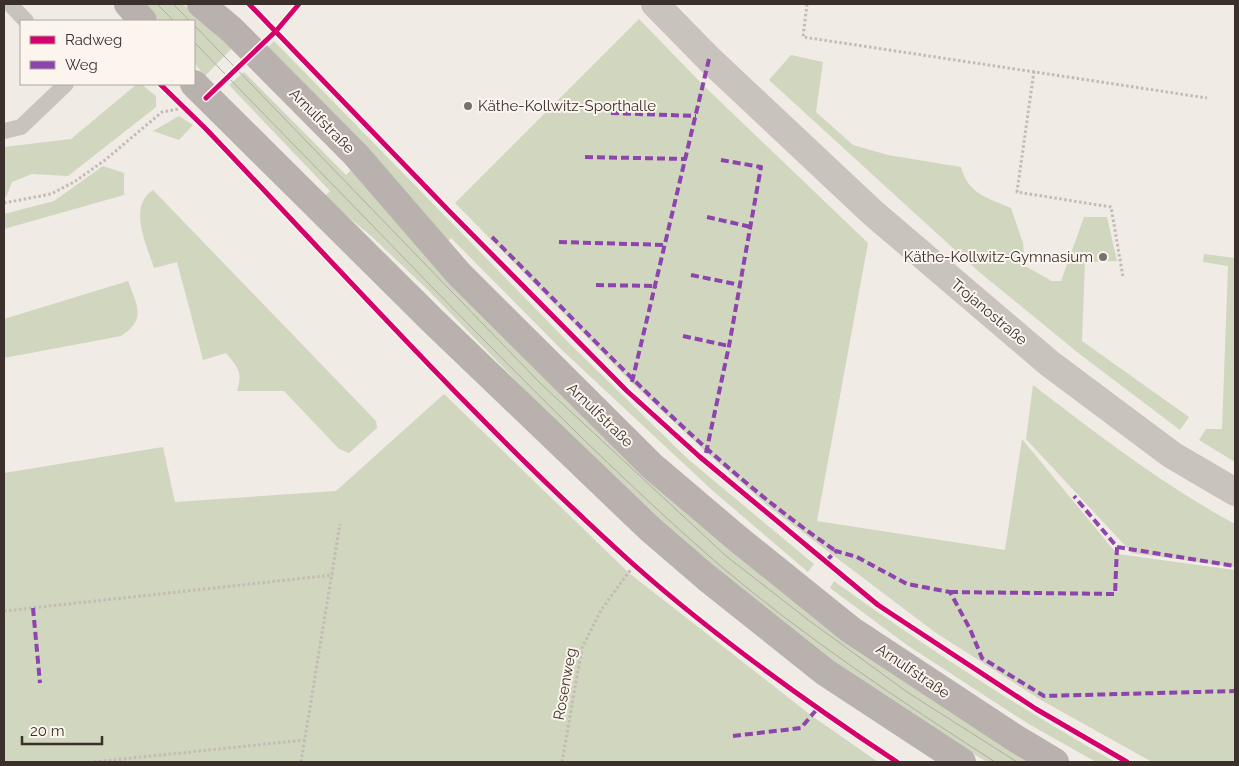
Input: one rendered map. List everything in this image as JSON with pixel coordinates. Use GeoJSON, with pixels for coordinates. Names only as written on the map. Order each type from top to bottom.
{"type":"FeatureCollection","features":[{"type":"Feature","properties":{"kind":"main road"},"geometry":{"type":"LineString","coordinates":[[128,4],[142,20]]}},
{"type":"Feature","properties":{"kind":"main road","name":"Arnulfstraße"},"geometry":{"type":"LineString","coordinates":[[201,4],[232,30],[356,154],[459,274],[652,466],[738,539],[851,630],[1015,738],[1055,762]]}},
{"type":"Feature","properties":{"kind":"main road"},"geometry":{"type":"LineString","coordinates":[[189,96],[434,322],[650,529],[707,578],[825,672],[962,762]]}},
{"type":"Feature","properties":{"kind":"street","name":"Trojanostraße"},"geometry":{"type":"LineString","coordinates":[[655,4],[709,59],[872,212],[1049,363],[1172,455],[1235,492]]}},
{"type":"Feature","properties":{"kind":"lane"},"geometry":{"type":"LineString","coordinates":[[10,4],[25,20]]}},
{"type":"Feature","properties":{"kind":"lane"},"geometry":{"type":"LineString","coordinates":[[4,131],[20,127],[65,85]]}},
{"type":"Feature","properties":{"kind":"path"},"geometry":{"type":"LineString","coordinates":[[808,4],[803,37],[1207,98]]}},
{"type":"Feature","properties":{"kind":"path"},"geometry":{"type":"LineString","coordinates":[[1034,71],[1017,192],[1111,207],[1124,277]]}},
{"type":"Feature","properties":{"kind":"path"},"geometry":{"type":"LineString","coordinates":[[4,203],[51,194],[74,182],[105,160],[162,112],[189,96]]}},
{"type":"Feature","properties":{"kind":"path"},"geometry":{"type":"LineString","coordinates":[[301,762],[340,524]]}},
{"type":"Feature","properties":{"kind":"path"},"geometry":{"type":"LineString","coordinates":[[4,611],[333,575]]}},
{"type":"Feature","properties":{"kind":"path"},"geometry":{"type":"LineString","coordinates":[[94,762],[305,740]]}},
{"type":"Feature","properties":{"kind":"green space"},"geometry":{"type":"Polygon","coordinates":[[[146,4],[183,4],[232,48],[205,76],[195,64],[195,20],[158,20],[146,4]]]}},
{"type":"Feature","properties":{"kind":"green space"},"geometry":{"type":"Polygon","coordinates":[[[639,19],[704,86],[868,243],[817,521],[1005,550],[1022,439],[1117,554],[1235,570],[1235,762],[1152,762],[1041,700],[936,633],[768,506],[706,452],[632,383],[455,203],[639,19]]]}},
{"type":"Feature","properties":{"kind":"green space"},"geometry":{"type":"Polygon","coordinates":[[[274,41],[571,345],[688,459],[814,564],[808,572],[713,491],[564,352],[451,238],[447,242],[268,47],[274,41]]]}},
{"type":"Feature","properties":{"kind":"green space"},"geometry":{"type":"Polygon","coordinates":[[[791,55],[823,62],[816,112],[853,145],[888,155],[961,167],[964,176],[980,194],[1011,208],[1023,243],[1025,266],[1052,281],[1061,281],[1084,217],[1107,217],[1117,261],[1085,262],[1082,341],[1189,417],[1180,430],[1077,352],[978,271],[769,80],[791,55]]]}},
{"type":"Feature","properties":{"kind":"green space"},"geometry":{"type":"Polygon","coordinates":[[[244,72],[346,175],[352,169],[812,615],[911,686],[1036,762],[987,762],[897,707],[796,634],[665,526],[529,394],[428,290],[370,235],[324,197],[330,191],[229,85],[244,72]]]}},
{"type":"Feature","properties":{"kind":"green space"},"geometry":{"type":"Polygon","coordinates":[[[136,85],[142,85],[156,96],[156,107],[68,176],[32,174],[12,182],[6,197],[4,197],[4,147],[71,139],[136,85]]]}},
{"type":"Feature","properties":{"kind":"green space"},"geometry":{"type":"Polygon","coordinates":[[[179,116],[193,125],[179,140],[153,131],[179,116]]]}},
{"type":"Feature","properties":{"kind":"green space"},"geometry":{"type":"Polygon","coordinates":[[[103,166],[124,173],[124,195],[4,229],[4,214],[54,201],[103,166]]]}},
{"type":"Feature","properties":{"kind":"green space"},"geometry":{"type":"Polygon","coordinates":[[[153,190],[376,421],[377,428],[349,453],[339,449],[284,391],[237,391],[240,379],[238,370],[226,353],[203,360],[177,262],[154,268],[144,238],[141,227],[141,206],[145,197],[153,190]]]}},
{"type":"Feature","properties":{"kind":"green space"},"geometry":{"type":"Polygon","coordinates":[[[1204,254],[1235,258],[1235,462],[1199,440],[1206,429],[1222,429],[1228,266],[1203,262],[1204,254]]]}},
{"type":"Feature","properties":{"kind":"green space"},"geometry":{"type":"Polygon","coordinates":[[[128,281],[138,312],[134,324],[121,336],[4,358],[4,319],[128,281]]]}},
{"type":"Feature","properties":{"kind":"green space"},"geometry":{"type":"Polygon","coordinates":[[[1033,385],[1106,441],[1182,493],[1235,524],[1235,567],[1132,553],[1026,439],[1033,385]]]}},
{"type":"Feature","properties":{"kind":"green space"},"geometry":{"type":"Polygon","coordinates":[[[444,394],[629,573],[812,716],[878,762],[4,762],[4,473],[163,447],[175,502],[336,491],[444,394]]]}},
{"type":"Feature","properties":{"kind":"green space"},"geometry":{"type":"Polygon","coordinates":[[[834,581],[972,676],[1115,762],[1096,762],[1027,723],[907,645],[830,588],[834,581]]]}},
{"type":"Feature","properties":{"kind":"tram line"},"geometry":{"type":"LineString","coordinates":[[157,4],[173,20]]}},
{"type":"Feature","properties":{"kind":"tram line"},"geometry":{"type":"LineString","coordinates":[[173,4],[189,20]]}},
{"type":"Feature","properties":{"kind":"tram line"},"geometry":{"type":"LineString","coordinates":[[195,26],[540,383],[726,556],[807,619],[907,692],[1017,762]]}},
{"type":"Feature","properties":{"kind":"tram line"},"geometry":{"type":"LineString","coordinates":[[195,43],[537,393],[680,530],[717,563],[784,617],[888,691],[995,762]]}},
{"type":"Feature","properties":{"kind":"marked path"},"geometry":{"type":"LineString","coordinates":[[632,382],[709,59]]}},
{"type":"Feature","properties":{"kind":"marked path"},"geometry":{"type":"LineString","coordinates":[[611,113],[696,116]]}},
{"type":"Feature","properties":{"kind":"marked path"},"geometry":{"type":"LineString","coordinates":[[585,157],[686,159]]}},
{"type":"Feature","properties":{"kind":"marked path"},"geometry":{"type":"LineString","coordinates":[[706,453],[729,346],[761,167],[721,160]]}},
{"type":"Feature","properties":{"kind":"marked path"},"geometry":{"type":"LineString","coordinates":[[707,217],[751,227]]}},
{"type":"Feature","properties":{"kind":"marked path"},"geometry":{"type":"LineString","coordinates":[[492,237],[615,361],[700,442],[744,481],[836,551]]}},
{"type":"Feature","properties":{"kind":"marked path"},"geometry":{"type":"LineString","coordinates":[[559,242],[667,245]]}},
{"type":"Feature","properties":{"kind":"marked path"},"geometry":{"type":"LineString","coordinates":[[691,275],[740,285]]}},
{"type":"Feature","properties":{"kind":"marked path"},"geometry":{"type":"LineString","coordinates":[[596,285],[657,286]]}},
{"type":"Feature","properties":{"kind":"marked path"},"geometry":{"type":"LineString","coordinates":[[683,336],[729,346]]}},
{"type":"Feature","properties":{"kind":"marked path"},"geometry":{"type":"LineString","coordinates":[[950,592],[1115,594],[1117,547],[1074,496]]}},
{"type":"Feature","properties":{"kind":"marked path"},"geometry":{"type":"LineString","coordinates":[[1117,547],[1235,566]]}},
{"type":"Feature","properties":{"kind":"marked path"},"geometry":{"type":"LineString","coordinates":[[826,561],[836,551],[857,557],[907,584],[950,592],[970,629],[982,658],[1044,696],[1235,691]]}},
{"type":"Feature","properties":{"kind":"marked path"},"geometry":{"type":"LineString","coordinates":[[33,608],[40,683]]}},
{"type":"Feature","properties":{"kind":"marked path"},"geometry":{"type":"LineString","coordinates":[[733,736],[801,728],[817,709]]}},
{"type":"Feature","properties":{"kind":"cycle path"},"geometry":{"type":"LineString","coordinates":[[249,4],[450,212],[627,391],[700,457],[878,605],[1036,709],[1127,762]]}},
{"type":"Feature","properties":{"kind":"cycle path"},"geometry":{"type":"LineString","coordinates":[[206,98],[276,31],[299,4]]}},
{"type":"Feature","properties":{"kind":"cycle path"},"geometry":{"type":"LineString","coordinates":[[161,85],[206,129],[468,405],[633,564],[761,668],[897,762]]}},
{"type":"Feature","properties":{"kind":"place","name":"Käthe-Kollwitz-Sporthalle"},"geometry":{"type":"Point","coordinates":[468,106]}},
{"type":"Feature","properties":{"kind":"place","name":"Käthe-Kollwitz-Gymnasium"},"geometry":{"type":"Point","coordinates":[1103,257]}}]}
